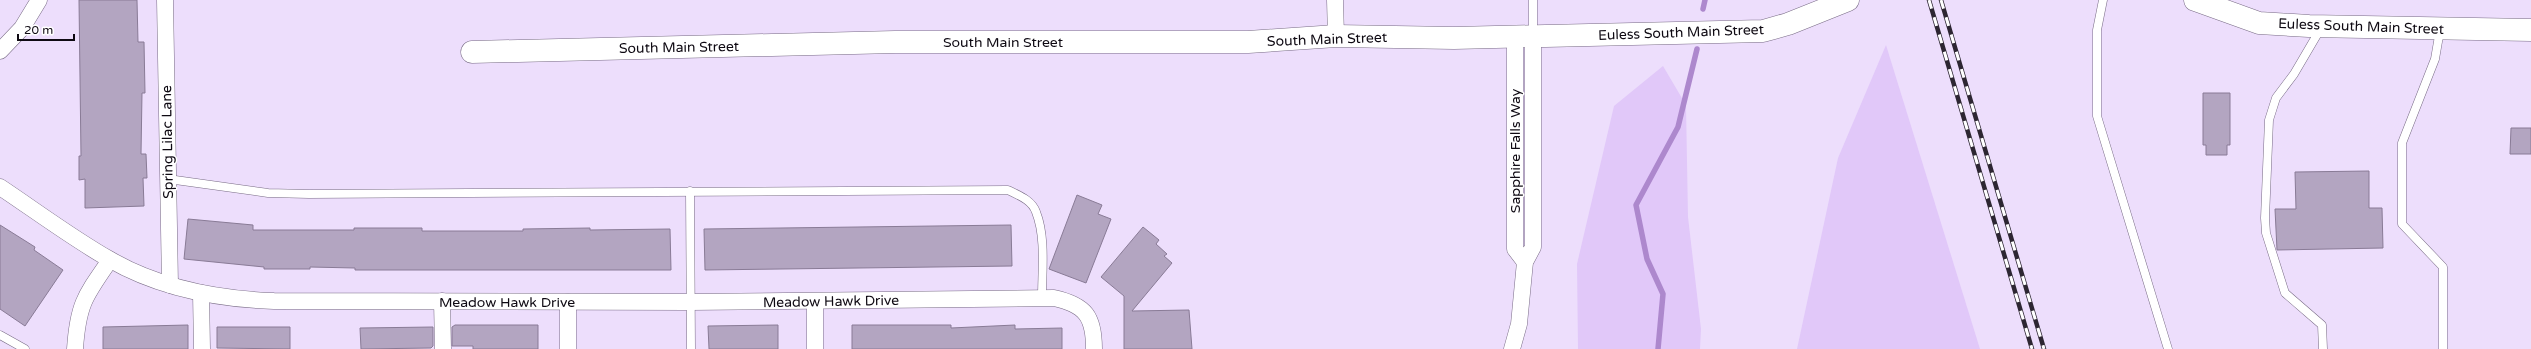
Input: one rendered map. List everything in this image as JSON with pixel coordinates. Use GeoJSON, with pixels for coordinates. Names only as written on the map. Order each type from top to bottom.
{"type":"FeatureCollection","features":[{"type":"Feature","properties":{"kind":"street"},"geometry":{"type":"LineString","coordinates":[[0,51],[22,28],[39,0]]}},
{"type":"Feature","properties":{"kind":"street","name":"Spring Lilac Lane"},"geometry":{"type":"LineString","coordinates":[[165,0],[170,285]]}},
{"type":"Feature","properties":{"kind":"street"},"geometry":{"type":"LineString","coordinates":[[1335,0],[1336,36]]}},
{"type":"Feature","properties":{"kind":"street","name":"Euless South Main Street"},"geometry":{"type":"LineString","coordinates":[[1524,36],[1763,31],[1788,24],[1848,0]]}},
{"type":"Feature","properties":{"kind":"street","name":"Euless South Main Street"},"geometry":{"type":"LineString","coordinates":[[2195,0],[2259,23],[2321,27],[2531,30]]}},
{"type":"Feature","properties":{"kind":"street","name":"South Main Street"},"geometry":{"type":"LineString","coordinates":[[472,52],[895,42],[1248,42],[1336,36],[1524,36]]}},
{"type":"Feature","properties":{"kind":"street","name":"Sapphire Falls Way"},"geometry":{"type":"LineString","coordinates":[[1512,349],[1519,324],[1525,262],[1515,249],[1524,36]]}},
{"type":"Feature","properties":{"kind":"street","name":"Meadow Hawk Drive"},"geometry":{"type":"LineString","coordinates":[[0,187],[110,260],[170,285],[201,293],[268,300],[568,302],[815,302],[1042,298],[1069,301],[1081,308],[1090,318],[1094,330],[1094,349]]}},
{"type":"Feature","properties":{"kind":"street"},"geometry":{"type":"LineString","coordinates":[[75,349],[79,310],[88,292],[110,260]]}},
{"type":"Feature","properties":{"kind":"street"},"geometry":{"type":"LineString","coordinates":[[201,293],[202,349]]}},
{"type":"Feature","properties":{"kind":"street"},"geometry":{"type":"LineString","coordinates":[[442,301],[443,349]]}},
{"type":"Feature","properties":{"kind":"street"},"geometry":{"type":"LineString","coordinates":[[568,302],[568,349]]}},
{"type":"Feature","properties":{"kind":"street"},"geometry":{"type":"LineString","coordinates":[[815,302],[815,349]]}},
{"type":"Feature","properties":{"kind":"lane"},"geometry":{"type":"LineString","coordinates":[[1524,36],[1532,0]]}},
{"type":"Feature","properties":{"kind":"lane"},"geometry":{"type":"LineString","coordinates":[[2103,0],[2097,30],[2097,116],[2168,349]]}},
{"type":"Feature","properties":{"kind":"lane"},"geometry":{"type":"LineString","coordinates":[[2321,27],[2294,74],[2276,98],[2269,120],[2266,233],[2286,293],[2322,325],[2323,349]]}},
{"type":"Feature","properties":{"kind":"lane"},"geometry":{"type":"LineString","coordinates":[[2440,29],[2435,59],[2402,143],[2402,224],[2443,267],[2443,349]]}},
{"type":"Feature","properties":{"kind":"lane"},"geometry":{"type":"LineString","coordinates":[[168,179],[268,193],[1008,190],[1024,197],[1036,211],[1041,242],[1042,298]]}},
{"type":"Feature","properties":{"kind":"lane"},"geometry":{"type":"LineString","coordinates":[[690,191],[691,349]]}},
{"type":"Feature","properties":{"kind":"lane"},"geometry":{"type":"LineString","coordinates":[[0,335],[25,349]]}},
{"type":"Feature","properties":{"kind":"shaded area"},"geometry":{"type":"Polygon","coordinates":[[[1886,45],[1980,349],[1797,349],[1838,158],[1886,45]]]}},
{"type":"Feature","properties":{"kind":"shaded area"},"geometry":{"type":"Polygon","coordinates":[[[1663,66],[1686,105],[1688,217],[1701,329],[1700,349],[1578,349],[1577,264],[1614,106],[1663,66]]]}},
{"type":"Feature","properties":{"kind":"building"},"geometry":{"type":"Polygon","coordinates":[[[79,0],[137,0],[138,42],[144,42],[145,93],[142,93],[141,154],[146,154],[147,178],[143,178],[144,206],[85,208],[85,179],[79,180],[79,156],[81,156],[79,0]]]}},
{"type":"Feature","properties":{"kind":"building"},"geometry":{"type":"Polygon","coordinates":[[[2203,93],[2230,93],[2230,145],[2227,145],[2227,155],[2206,155],[2206,145],[2203,145],[2203,93]]]}},
{"type":"Feature","properties":{"kind":"building"},"geometry":{"type":"Polygon","coordinates":[[[2511,128],[2531,128],[2531,154],[2510,154],[2511,128]]]}},
{"type":"Feature","properties":{"kind":"building"},"geometry":{"type":"Polygon","coordinates":[[[2369,171],[2369,208],[2382,208],[2383,248],[2277,250],[2275,209],[2296,209],[2295,172],[2369,171]]]}},
{"type":"Feature","properties":{"kind":"building"},"geometry":{"type":"Polygon","coordinates":[[[1077,195],[1102,205],[1098,214],[1111,219],[1086,283],[1049,269],[1077,195]]]}},
{"type":"Feature","properties":{"kind":"building"},"geometry":{"type":"Polygon","coordinates":[[[188,219],[253,225],[253,230],[354,230],[354,228],[422,228],[422,231],[523,231],[523,229],[590,228],[590,230],[670,229],[671,270],[355,270],[355,268],[310,267],[310,269],[264,269],[264,267],[184,259],[188,219]]]}},
{"type":"Feature","properties":{"kind":"building"},"geometry":{"type":"Polygon","coordinates":[[[0,225],[35,247],[34,250],[63,270],[25,326],[0,309],[0,225]]]}},
{"type":"Feature","properties":{"kind":"building"},"geometry":{"type":"Polygon","coordinates":[[[1011,225],[1012,266],[705,270],[704,229],[1011,225]]]}},
{"type":"Feature","properties":{"kind":"building"},"geometry":{"type":"Polygon","coordinates":[[[1143,227],[1159,240],[1156,244],[1167,254],[1164,256],[1172,263],[1132,311],[1189,310],[1192,349],[1124,349],[1124,296],[1101,277],[1143,227]]]}},
{"type":"Feature","properties":{"kind":"building"},"geometry":{"type":"Polygon","coordinates":[[[188,325],[188,349],[103,349],[103,327],[188,325]]]}},
{"type":"Feature","properties":{"kind":"building"},"geometry":{"type":"Polygon","coordinates":[[[455,325],[538,325],[538,349],[473,349],[473,346],[452,346],[452,327],[455,325]]]}},
{"type":"Feature","properties":{"kind":"building"},"geometry":{"type":"Polygon","coordinates":[[[778,325],[778,349],[709,349],[708,326],[778,325]]]}},
{"type":"Feature","properties":{"kind":"building"},"geometry":{"type":"Polygon","coordinates":[[[852,325],[951,325],[951,328],[1015,325],[1015,329],[1062,328],[1062,349],[852,349],[852,325]]]}},
{"type":"Feature","properties":{"kind":"building"},"geometry":{"type":"Polygon","coordinates":[[[217,327],[290,327],[290,349],[217,348],[217,327]]]}},
{"type":"Feature","properties":{"kind":"building"},"geometry":{"type":"Polygon","coordinates":[[[433,327],[433,346],[431,348],[361,349],[360,328],[433,327]]]}},
{"type":"Feature","properties":{"kind":"waterway"},"geometry":{"type":"LineString","coordinates":[[1703,9],[1705,0]]}},
{"type":"Feature","properties":{"kind":"waterway"},"geometry":{"type":"LineString","coordinates":[[1658,349],[1663,294],[1647,259],[1636,205],[1678,127],[1697,49]]}},
{"type":"Feature","properties":{"kind":"railway"},"geometry":{"type":"LineString","coordinates":[[1929,0],[2032,349]]}},
{"type":"Feature","properties":{"kind":"railway"},"geometry":{"type":"LineString","coordinates":[[1941,0],[2044,349]]}}]}
